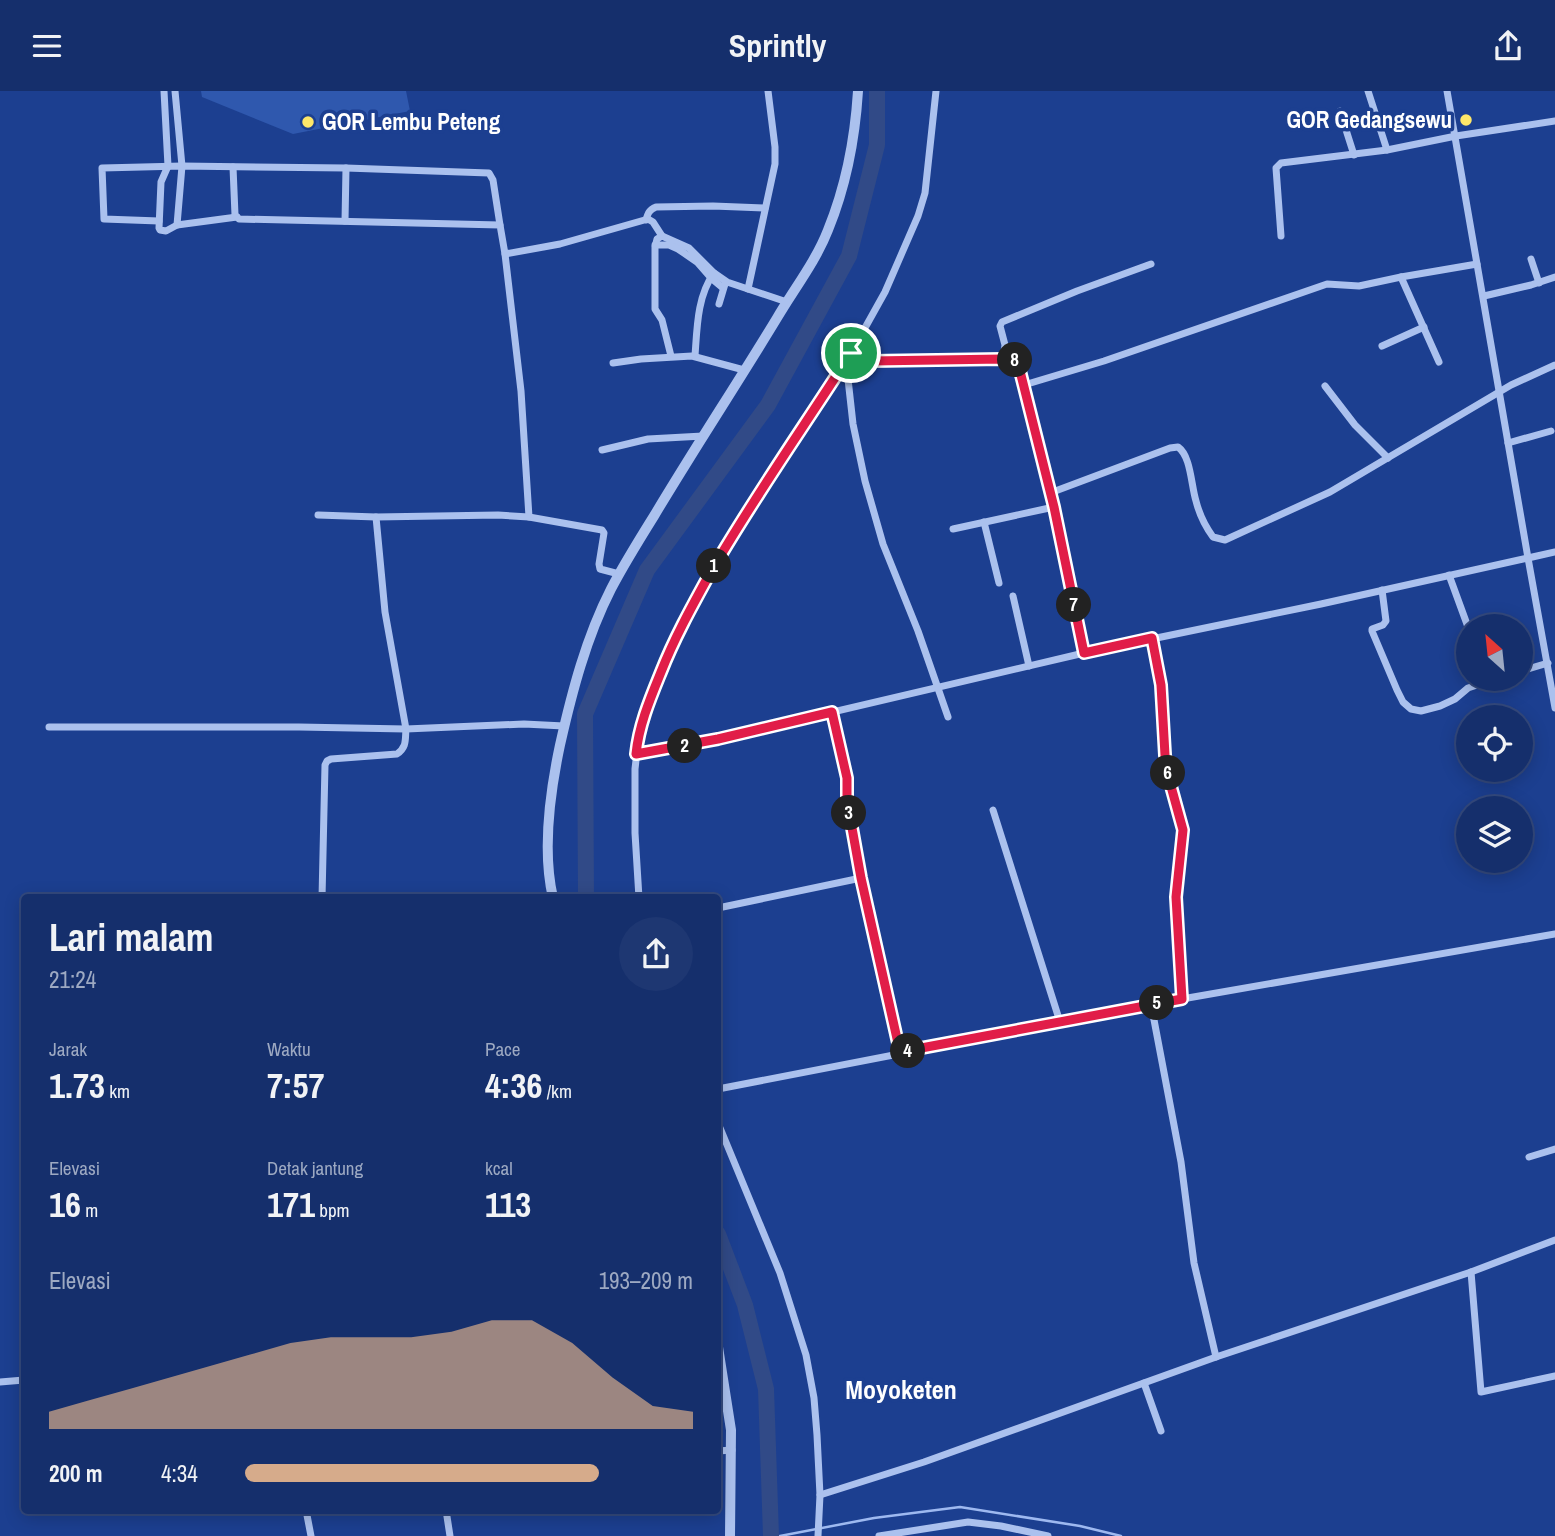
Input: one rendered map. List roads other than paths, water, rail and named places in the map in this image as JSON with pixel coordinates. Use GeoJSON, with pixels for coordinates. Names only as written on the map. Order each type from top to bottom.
{"type":"FeatureCollection","features":[{"type":"Feature","properties":{"kind":"street"},"geometry":{"type":"LineString","coordinates":[[164,91],[168,166],[161,182],[159,228],[163,231],[177,225],[237,218],[500,225]]}},
{"type":"Feature","properties":{"kind":"street"},"geometry":{"type":"LineString","coordinates":[[175,91],[182,166],[177,225]]}},
{"type":"Feature","properties":{"kind":"street"},"geometry":{"type":"LineString","coordinates":[[748,289],[775,157],[768,91]]}},
{"type":"Feature","properties":{"kind":"street"},"geometry":{"type":"LineString","coordinates":[[552,894],[549,866],[554,778],[570,701],[586,650],[619,574],[675,479],[818,251],[831,223],[853,146],[858,91]]}},
{"type":"Feature","properties":{"kind":"street"},"geometry":{"type":"LineString","coordinates":[[639,894],[635,833],[636,754],[645,712],[669,651],[726,546],[851,353],[893,276],[923,203],[936,91]]}},
{"type":"Feature","properties":{"kind":"street"},"geometry":{"type":"LineString","coordinates":[[1368,91],[1387,150]]}},
{"type":"Feature","properties":{"kind":"street"},"geometry":{"type":"LineString","coordinates":[[1447,91],[1555,708]]}},
{"type":"Feature","properties":{"kind":"street"},"geometry":{"type":"LineString","coordinates":[[166,107],[177,106]]}},
{"type":"Feature","properties":{"kind":"street"},"geometry":{"type":"LineString","coordinates":[[1340,111],[1354,155]]}},
{"type":"Feature","properties":{"kind":"street"},"geometry":{"type":"LineString","coordinates":[[1281,236],[1276,168],[1278,164],[1387,150],[1555,121]]}},
{"type":"Feature","properties":{"kind":"street"},"geometry":{"type":"LineString","coordinates":[[233,167],[237,218]]}},
{"type":"Feature","properties":{"kind":"street"},"geometry":{"type":"LineString","coordinates":[[159,221],[104,219],[102,168],[346,168],[489,173],[493,180],[505,254],[521,391],[529,517]]}},
{"type":"Feature","properties":{"kind":"street"},"geometry":{"type":"LineString","coordinates":[[345,221],[346,168]]}},
{"type":"Feature","properties":{"kind":"street"},"geometry":{"type":"LineString","coordinates":[[646,219],[651,209],[656,207],[765,208]]}},
{"type":"Feature","properties":{"kind":"street"},"geometry":{"type":"LineString","coordinates":[[505,254],[560,244],[646,219],[653,222],[662,236],[689,248],[712,276]]}},
{"type":"Feature","properties":{"kind":"street"},"geometry":{"type":"LineString","coordinates":[[662,236],[657,239],[655,245],[654,309],[662,320],[671,356]]}},
{"type":"Feature","properties":{"kind":"street"},"geometry":{"type":"LineString","coordinates":[[655,245],[669,245],[678,249],[725,285],[748,289],[787,302]]}},
{"type":"Feature","properties":{"kind":"street"},"geometry":{"type":"LineString","coordinates":[[1531,258],[1539,283]]}},
{"type":"Feature","properties":{"kind":"street"},"geometry":{"type":"LineString","coordinates":[[1003,359],[1005,345],[1000,325],[1002,322],[1151,264]]}},
{"type":"Feature","properties":{"kind":"street"},"geometry":{"type":"LineString","coordinates":[[1024,385],[1104,361],[1315,288],[1335,284],[1359,286],[1477,264]]}},
{"type":"Feature","properties":{"kind":"street"},"geometry":{"type":"LineString","coordinates":[[695,356],[700,306],[712,276]]}},
{"type":"Feature","properties":{"kind":"street"},"geometry":{"type":"LineString","coordinates":[[1401,277],[1439,362]]}},
{"type":"Feature","properties":{"kind":"street"},"geometry":{"type":"LineString","coordinates":[[1484,296],[1555,277]]}},
{"type":"Feature","properties":{"kind":"street"},"geometry":{"type":"LineString","coordinates":[[719,304],[725,285]]}},
{"type":"Feature","properties":{"kind":"street"},"geometry":{"type":"LineString","coordinates":[[1382,346],[1424,327]]}},
{"type":"Feature","properties":{"kind":"street"},"geometry":{"type":"LineString","coordinates":[[851,353],[871,361],[1017,361],[1054,507],[1084,653]]}},
{"type":"Feature","properties":{"kind":"street"},"geometry":{"type":"LineString","coordinates":[[613,363],[695,356],[744,370]]}},
{"type":"Feature","properties":{"kind":"street"},"geometry":{"type":"LineString","coordinates":[[846,361],[853,424],[865,481],[883,544],[918,631],[948,717]]}},
{"type":"Feature","properties":{"kind":"street"},"geometry":{"type":"LineString","coordinates":[[1050,493],[1178,447],[1185,453],[1195,498],[1209,530],[1213,537],[1225,540],[1305,504],[1519,381],[1555,365]]}},
{"type":"Feature","properties":{"kind":"street"},"geometry":{"type":"LineString","coordinates":[[1325,386],[1355,425],[1388,458]]}},
{"type":"Feature","properties":{"kind":"street"},"geometry":{"type":"LineString","coordinates":[[1508,443],[1551,432]]}},
{"type":"Feature","properties":{"kind":"street"},"geometry":{"type":"LineString","coordinates":[[602,450],[648,439],[703,436]]}},
{"type":"Feature","properties":{"kind":"street"},"geometry":{"type":"LineString","coordinates":[[953,529],[1054,507]]}},
{"type":"Feature","properties":{"kind":"street"},"geometry":{"type":"LineString","coordinates":[[318,515],[498,515],[529,517],[602,530],[604,533],[600,567],[602,570],[619,574]]}},
{"type":"Feature","properties":{"kind":"street"},"geometry":{"type":"LineString","coordinates":[[322,894],[327,761],[397,754],[405,745],[406,729],[385,613],[376,517]]}},
{"type":"Feature","properties":{"kind":"street"},"geometry":{"type":"LineString","coordinates":[[984,522],[999,583]]}},
{"type":"Feature","properties":{"kind":"street"},"geometry":{"type":"LineString","coordinates":[[636,754],[718,739],[1084,653],[1555,552]]}},
{"type":"Feature","properties":{"kind":"street"},"geometry":{"type":"LineString","coordinates":[[1449,575],[1463,614]]}},
{"type":"Feature","properties":{"kind":"street"},"geometry":{"type":"LineString","coordinates":[[1382,590],[1386,621],[1372,631],[1397,690],[1407,706],[1416,710],[1431,708],[1455,699],[1464,691]]}},
{"type":"Feature","properties":{"kind":"street"},"geometry":{"type":"LineString","coordinates":[[1013,596],[1029,666]]}},
{"type":"Feature","properties":{"kind":"street"},"geometry":{"type":"LineString","coordinates":[[1152,638],[1161,685],[1167,767],[1183,830],[1176,897],[1182,999]]}},
{"type":"Feature","properties":{"kind":"street"},"geometry":{"type":"LineString","coordinates":[[1533,667],[1548,663]]}},
{"type":"Feature","properties":{"kind":"street"},"geometry":{"type":"LineString","coordinates":[[832,712],[847,778],[847,800],[861,878],[900,1052]]}},
{"type":"Feature","properties":{"kind":"street"},"geometry":{"type":"LineString","coordinates":[[49,727],[406,729],[564,726]]}},
{"type":"Feature","properties":{"kind":"street"},"geometry":{"type":"LineString","coordinates":[[993,810],[1060,1022]]}},
{"type":"Feature","properties":{"kind":"street"},"geometry":{"type":"LineString","coordinates":[[721,907],[861,878]]}},
{"type":"Feature","properties":{"kind":"street"},"geometry":{"type":"LineString","coordinates":[[721,1088],[1182,999],[1555,934]]}},
{"type":"Feature","properties":{"kind":"street"},"geometry":{"type":"LineString","coordinates":[[1151,1005],[1181,1162],[1194,1263],[1216,1357]]}},
{"type":"Feature","properties":{"kind":"street"},"geometry":{"type":"LineString","coordinates":[[721,1130],[780,1273],[801,1336],[814,1398],[820,1495],[818,1536]]}},
{"type":"Feature","properties":{"kind":"street"},"geometry":{"type":"LineString","coordinates":[[1529,1157],[1555,1149]]}},
{"type":"Feature","properties":{"kind":"street"},"geometry":{"type":"LineString","coordinates":[[820,1495],[924,1462],[1216,1357],[1471,1272],[1555,1241]]}},
{"type":"Feature","properties":{"kind":"street"},"geometry":{"type":"LineString","coordinates":[[1471,1272],[1481,1392],[1555,1376]]}},
{"type":"Feature","properties":{"kind":"street"},"geometry":{"type":"LineString","coordinates":[[721,1368],[731,1430],[730,1536]]}},
{"type":"Feature","properties":{"kind":"street"},"geometry":{"type":"LineString","coordinates":[[0,1382],[21,1380]]}},
{"type":"Feature","properties":{"kind":"street"},"geometry":{"type":"LineString","coordinates":[[1144,1383],[1161,1431]]}},
{"type":"Feature","properties":{"kind":"street"},"geometry":{"type":"LineString","coordinates":[[721,1451],[732,1450]]}},
{"type":"Feature","properties":{"kind":"street"},"geometry":{"type":"LineString","coordinates":[[307,1514],[311,1536]]}},
{"type":"Feature","properties":{"kind":"street"},"geometry":{"type":"LineString","coordinates":[[447,1514],[450,1536]]}},
{"type":"Feature","properties":{"kind":"street"},"geometry":{"type":"LineString","coordinates":[[879,1536],[968,1522],[1048,1536]]}},
{"type":"Feature","properties":{"kind":"waterway"},"geometry":{"type":"LineString","coordinates":[[586,894],[585,714],[647,570],[768,405],[849,256],[877,145],[877,91]]}},
{"type":"Feature","properties":{"kind":"waterway"},"geometry":{"type":"LineString","coordinates":[[721,1242],[745,1305],[766,1389],[771,1536]]}},
{"type":"Feature","properties":{"kind":"waterway"},"geometry":{"type":"LineString","coordinates":[[780,1536],[874,1518],[960,1507],[1080,1526],[1121,1536]]}},
{"type":"Feature","properties":{"kind":"place","name":"GOR Gedangsewu"},"geometry":{"type":"Point","coordinates":[1466,120]}},
{"type":"Feature","properties":{"kind":"place","name":"GOR Lembu Peteng"},"geometry":{"type":"Point","coordinates":[308,122]}},
{"type":"Feature","properties":{"kind":"district","name":"Moyoketen"},"geometry":{"type":"Point","coordinates":[901,1390]}}]}
